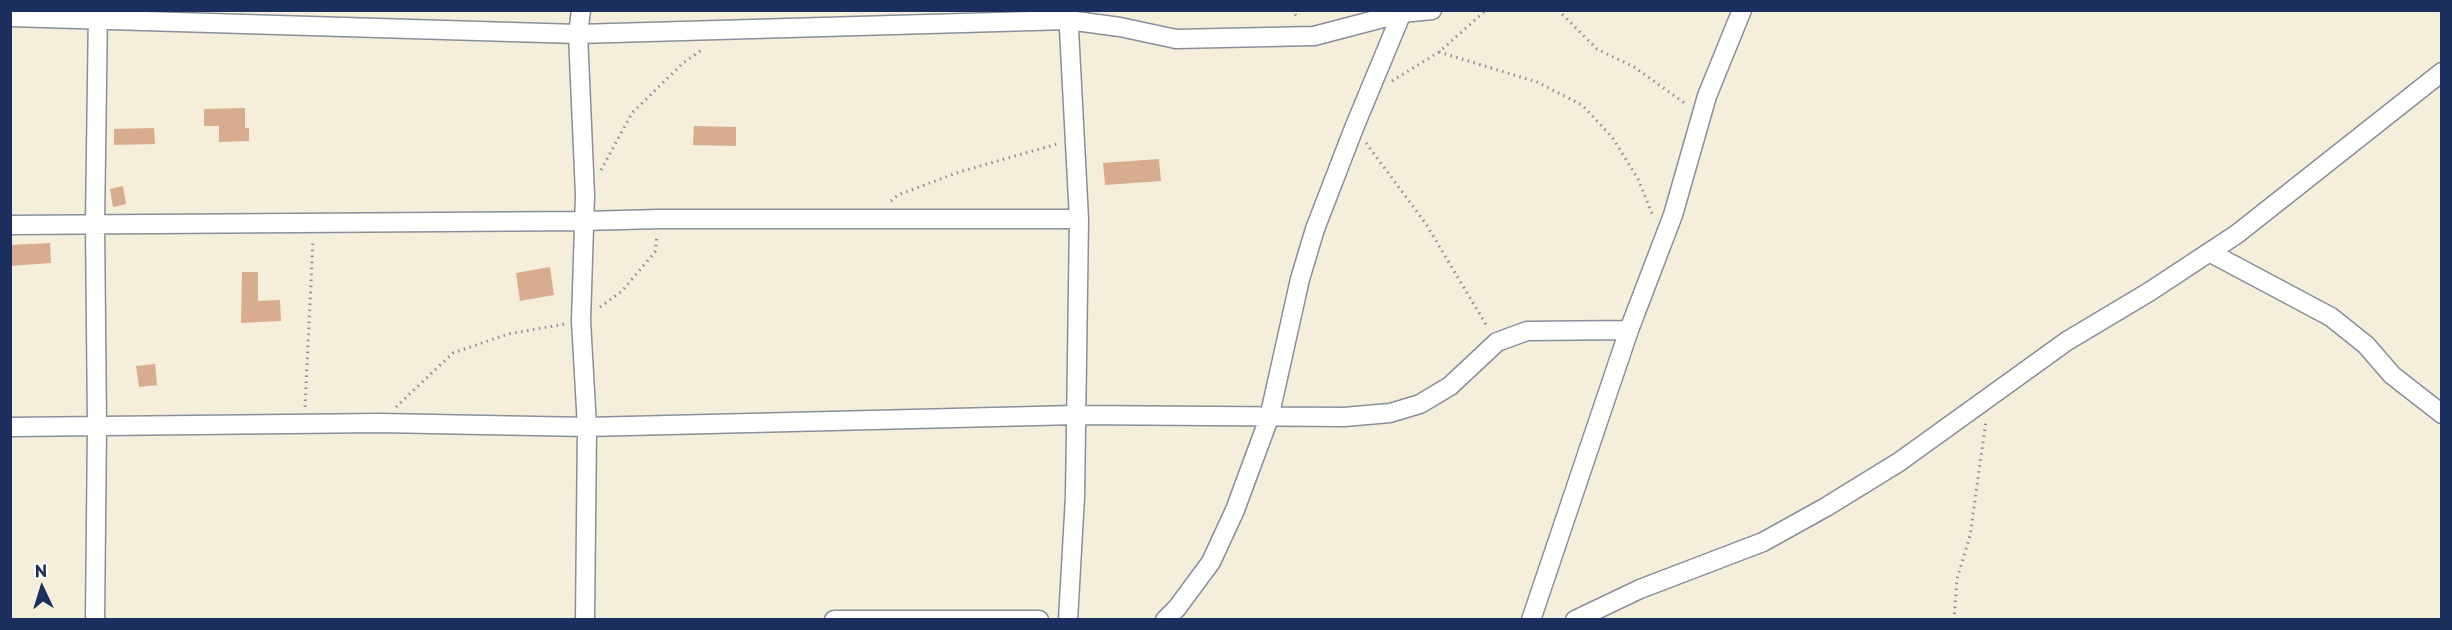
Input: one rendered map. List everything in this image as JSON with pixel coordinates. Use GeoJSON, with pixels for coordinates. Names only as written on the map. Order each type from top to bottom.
{"type":"FeatureCollection","features":[{"type":"Feature","properties":{"kind":"street"},"geometry":{"type":"LineString","coordinates":[[581,10],[578,34],[585,195],[581,321],[587,427],[585,620]]}},
{"type":"Feature","properties":{"kind":"street"},"geometry":{"type":"LineString","coordinates":[[10,17],[98,15],[578,34],[729,30],[1068,15],[1176,39],[1314,36],[1403,12],[1432,10]]}},
{"type":"Feature","properties":{"kind":"street"},"geometry":{"type":"LineString","coordinates":[[1531,620],[1629,330],[1663,241],[1702,114],[1730,35],[1742,10]]}},
{"type":"Feature","properties":{"kind":"street"},"geometry":{"type":"LineString","coordinates":[[1165,620],[1211,562],[1235,510],[1269,418],[1300,279],[1316,229],[1354,128],[1403,12]]}},
{"type":"Feature","properties":{"kind":"street"},"geometry":{"type":"LineString","coordinates":[[95,620],[97,425],[95,224],[98,15]]}},
{"type":"Feature","properties":{"kind":"street"},"geometry":{"type":"LineString","coordinates":[[1068,15],[1079,219],[1075,497],[1068,620]]}},
{"type":"Feature","properties":{"kind":"street"},"geometry":{"type":"LineString","coordinates":[[1575,620],[1640,589],[1763,542],[1899,462],[2067,341],[2149,292],[2209,252],[2274,205],[2442,72]]}},
{"type":"Feature","properties":{"kind":"street"},"geometry":{"type":"LineString","coordinates":[[10,225],[660,219],[1079,219]]}},
{"type":"Feature","properties":{"kind":"street"},"geometry":{"type":"LineString","coordinates":[[2209,252],[2331,317],[2366,345],[2392,375],[2442,414]]}},
{"type":"Feature","properties":{"kind":"street"},"geometry":{"type":"LineString","coordinates":[[10,427],[380,423],[587,427],[1076,415],[1344,417],[1390,413],[1420,404],[1450,386],[1497,342],[1527,331],[1629,330]]}},
{"type":"Feature","properties":{"kind":"street"},"geometry":{"type":"LineString","coordinates":[[834,620],[1039,620]]}},
{"type":"Feature","properties":{"kind":"path"},"geometry":{"type":"LineString","coordinates":[[1368,97],[1439,52],[1486,10]]}},
{"type":"Feature","properties":{"kind":"path"},"geometry":{"type":"LineString","coordinates":[[1558,10],[1597,50],[1634,67],[1702,114]]}},
{"type":"Feature","properties":{"kind":"path"},"geometry":{"type":"LineString","coordinates":[[585,195],[609,158],[632,113],[683,63],[729,30]]}},
{"type":"Feature","properties":{"kind":"path"},"geometry":{"type":"LineString","coordinates":[[1439,52],[1537,82],[1582,105],[1612,137],[1638,179],[1663,241]]}},
{"type":"Feature","properties":{"kind":"path"},"geometry":{"type":"LineString","coordinates":[[1354,128],[1426,224],[1497,342]]}},
{"type":"Feature","properties":{"kind":"path"},"geometry":{"type":"LineString","coordinates":[[872,218],[898,195],[959,172],[1076,139]]}},
{"type":"Feature","properties":{"kind":"path"},"geometry":{"type":"LineString","coordinates":[[380,423],[453,353],[508,334],[581,321],[622,291],[655,252],[660,219]]}},
{"type":"Feature","properties":{"kind":"path"},"geometry":{"type":"LineString","coordinates":[[304,423],[314,223]]}},
{"type":"Feature","properties":{"kind":"path"},"geometry":{"type":"LineString","coordinates":[[1953,620],[1957,579],[1970,536],[1989,398]]}},
{"type":"Feature","properties":{"kind":"building"},"geometry":{"type":"Polygon","coordinates":[[[245,108],[245,128],[249,128],[249,141],[219,142],[219,126],[204,126],[204,109],[245,108]]]}},
{"type":"Feature","properties":{"kind":"building"},"geometry":{"type":"Polygon","coordinates":[[[694,126],[736,127],[736,146],[693,145],[694,126]]]}},
{"type":"Feature","properties":{"kind":"building"},"geometry":{"type":"Polygon","coordinates":[[[154,128],[155,144],[114,145],[114,129],[154,128]]]}},
{"type":"Feature","properties":{"kind":"building"},"geometry":{"type":"Polygon","coordinates":[[[1159,159],[1161,181],[1105,185],[1103,163],[1159,159]]]}},
{"type":"Feature","properties":{"kind":"building"},"geometry":{"type":"Polygon","coordinates":[[[123,186],[126,204],[113,207],[110,189],[123,186]]]}},
{"type":"Feature","properties":{"kind":"building"},"geometry":{"type":"Polygon","coordinates":[[[50,243],[51,263],[10,266],[10,245],[50,243]]]}},
{"type":"Feature","properties":{"kind":"building"},"geometry":{"type":"Polygon","coordinates":[[[550,267],[554,295],[520,301],[516,273],[550,267]]]}},
{"type":"Feature","properties":{"kind":"building"},"geometry":{"type":"Polygon","coordinates":[[[242,272],[258,272],[258,301],[280,300],[281,321],[241,323],[242,272]]]}},
{"type":"Feature","properties":{"kind":"building"},"geometry":{"type":"Polygon","coordinates":[[[155,364],[157,385],[139,387],[136,366],[155,364]]]}}]}
